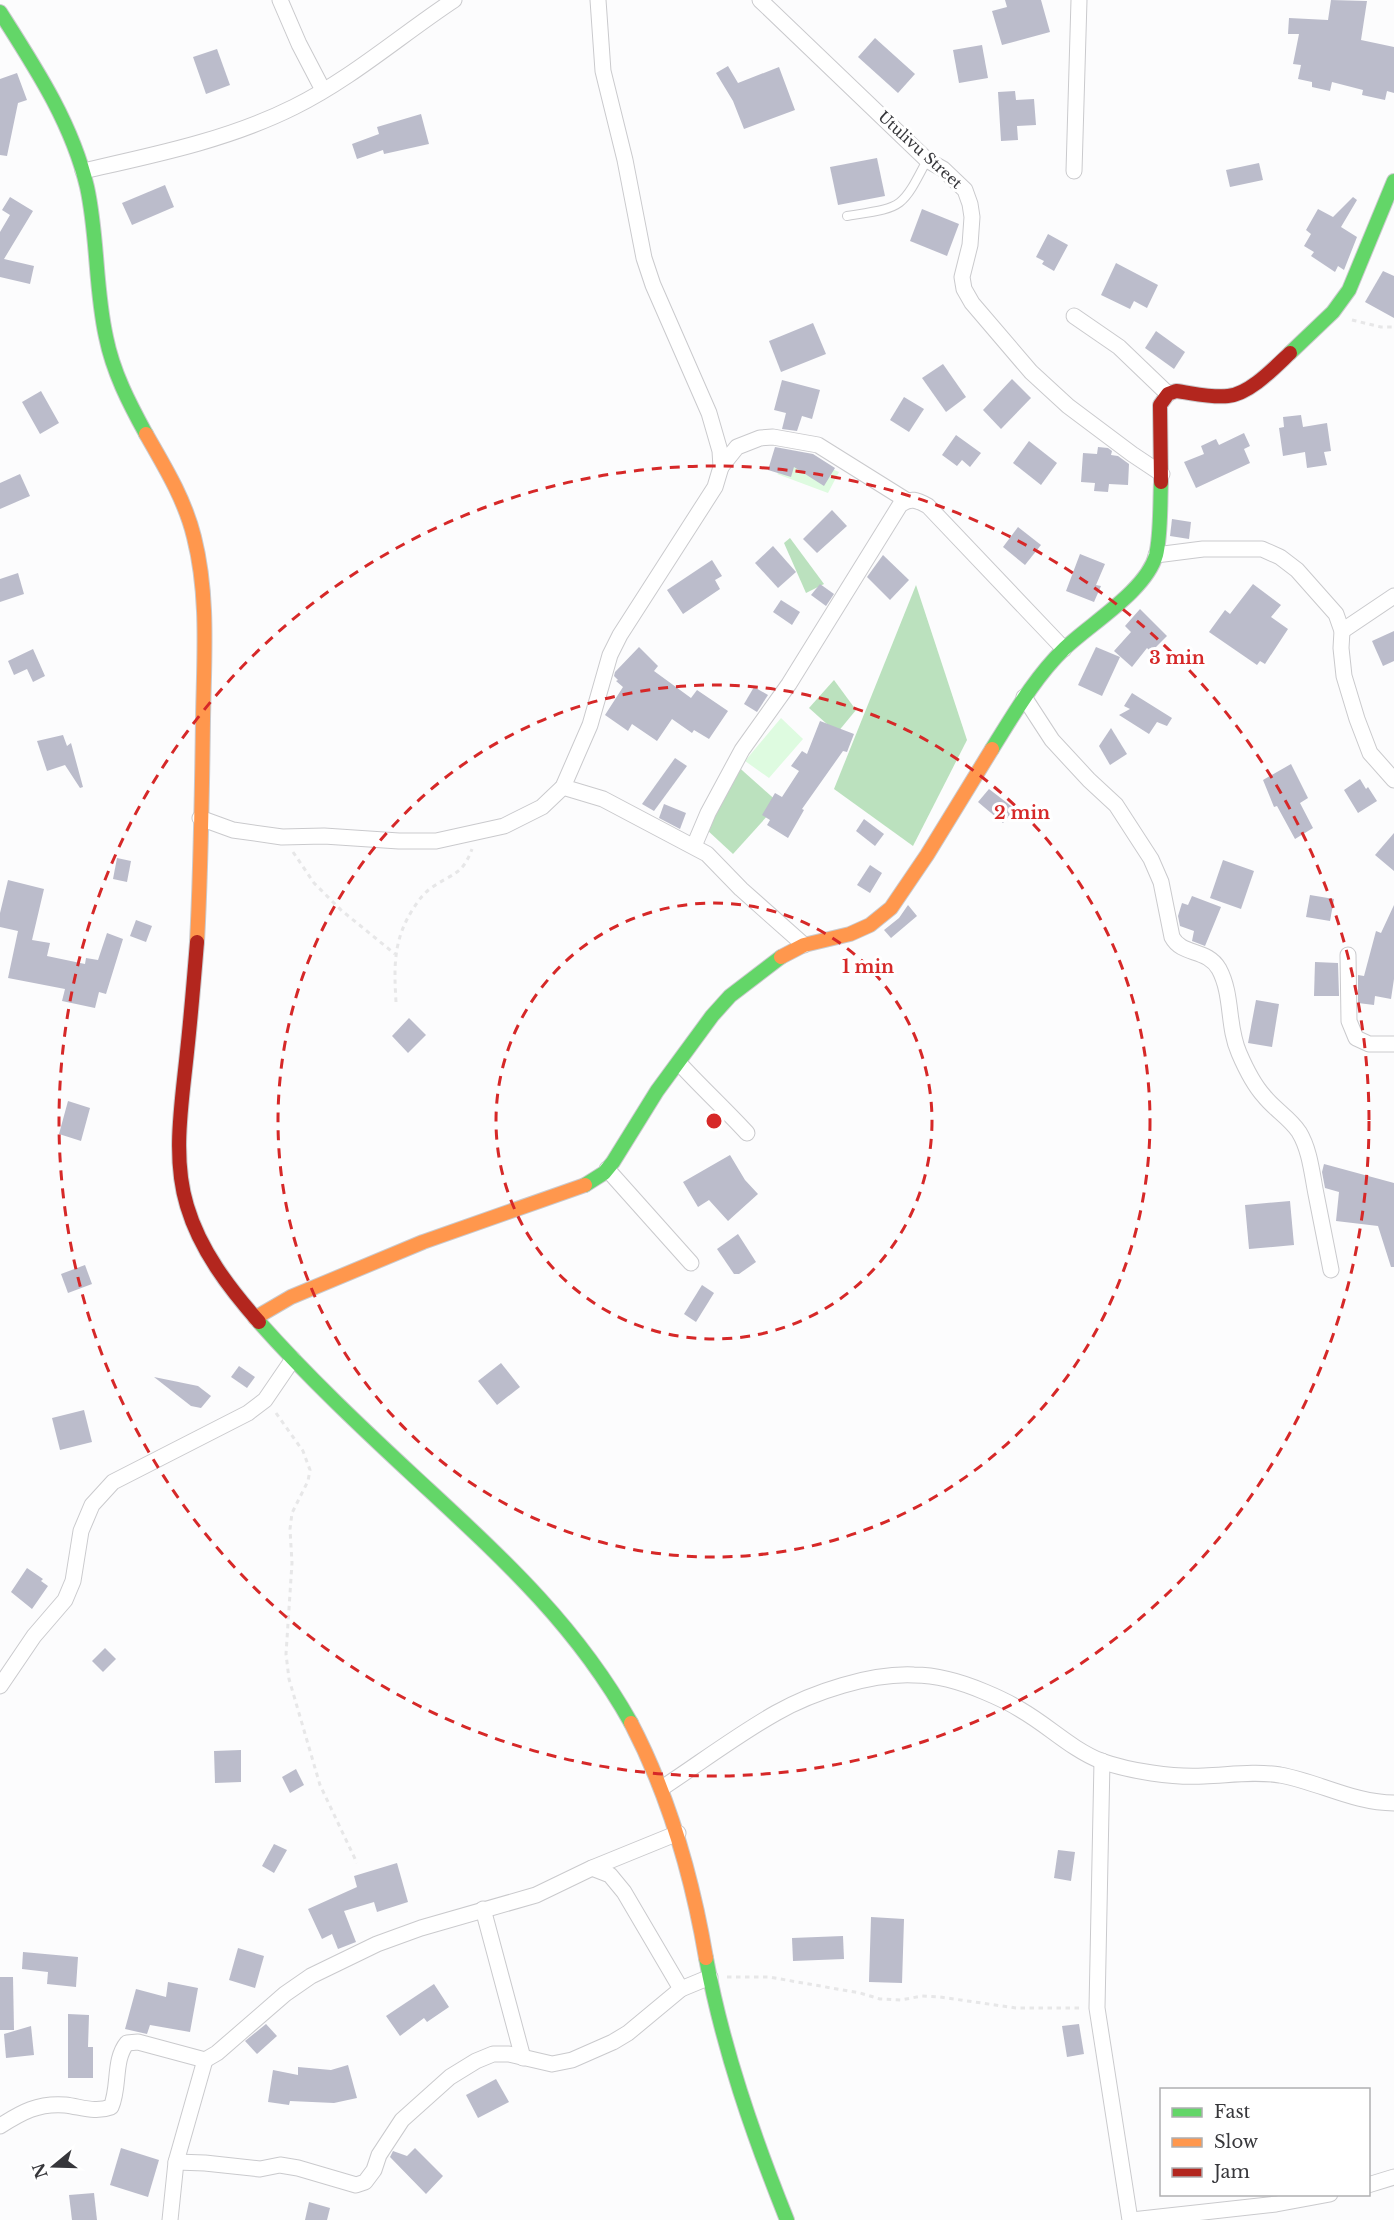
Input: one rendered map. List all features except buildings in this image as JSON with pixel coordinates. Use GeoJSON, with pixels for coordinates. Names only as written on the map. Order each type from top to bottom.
{"type":"FeatureCollection","features":[{"type":"Feature","properties":{"kind":"street"},"geometry":{"type":"LineString","coordinates":[[280,0],[299,44],[323,90]]}},
{"type":"Feature","properties":{"kind":"street"},"geometry":{"type":"LineString","coordinates":[[83,171],[213,138],[277,115],[323,90],[454,0]]}},
{"type":"Feature","properties":{"kind":"street"},"geometry":{"type":"LineString","coordinates":[[598,0],[603,71],[625,160],[644,258],[653,285],[709,413],[720,451],[721,467]]}},
{"type":"Feature","properties":{"kind":"street","name":"Utulivu Street"},"geometry":{"type":"LineString","coordinates":[[760,0],[927,160],[943,169],[965,190],[972,217],[970,245],[962,277],[964,289],[972,303],[1031,372],[1068,406],[1162,474]]}},
{"type":"Feature","properties":{"kind":"street"},"geometry":{"type":"LineString","coordinates":[[1074,171],[1079,0]]}},
{"type":"Feature","properties":{"kind":"street"},"geometry":{"type":"LineString","coordinates":[[0,12],[45,82],[67,125],[83,171],[92,215],[104,332],[116,374],[183,503],[198,549],[204,603],[195,966],[181,1120],[180,1168],[186,1204],[198,1237],[213,1263],[255,1318],[293,1359],[545,1600],[586,1650],[617,1698],[646,1748],[663,1788],[678,1833],[693,1887],[717,2012],[742,2096],[770,2178],[788,2220]]}},
{"type":"Feature","properties":{"kind":"street"},"geometry":{"type":"LineString","coordinates":[[255,1318],[291,1297],[423,1242],[568,1194],[604,1173],[657,1090],[712,1016],[730,996],[783,956],[804,945],[850,934],[870,925],[891,908],[927,855],[1024,697],[1064,649],[1133,590],[1146,575],[1156,555],[1162,474],[1160,405],[1168,394],[1176,391],[1228,396],[1242,392],[1272,370],[1333,312],[1349,290],[1394,181]]}},
{"type":"Feature","properties":{"kind":"street"},"geometry":{"type":"LineString","coordinates":[[1074,316],[1119,347],[1168,394]]}},
{"type":"Feature","properties":{"kind":"street"},"geometry":{"type":"LineString","coordinates":[[200,818],[233,830],[282,837],[436,841],[504,826],[542,807],[563,787],[590,725],[610,655],[636,609],[715,487],[721,467],[732,452],[749,441],[773,437],[818,445],[906,500]]}},
{"type":"Feature","properties":{"kind":"street"},"geometry":{"type":"LineString","coordinates":[[694,846],[708,813],[742,750],[789,684],[900,505],[906,500],[914,499],[928,506],[1064,649]]}},
{"type":"Feature","properties":{"kind":"street"},"geometry":{"type":"LineString","coordinates":[[1156,555],[1203,549],[1262,549],[1280,557],[1297,570],[1336,614],[1342,631],[1344,675],[1357,719],[1370,753],[1394,780]]}},
{"type":"Feature","properties":{"kind":"street"},"geometry":{"type":"LineString","coordinates":[[1342,631],[1394,596]]}},
{"type":"Feature","properties":{"kind":"street"},"geometry":{"type":"LineString","coordinates":[[1024,697],[1052,740],[1116,805],[1151,859],[1161,882],[1175,943],[1182,948],[1205,955],[1220,971],[1229,996],[1234,1041],[1239,1053],[1263,1096],[1299,1133],[1303,1142],[1310,1161],[1331,1270]]}},
{"type":"Feature","properties":{"kind":"street"},"geometry":{"type":"LineString","coordinates":[[563,787],[603,799],[707,854],[741,889],[804,945]]}},
{"type":"Feature","properties":{"kind":"street"},"geometry":{"type":"LineString","coordinates":[[1347,955],[1349,1021],[1356,1038],[1369,1044],[1394,1044]]}},
{"type":"Feature","properties":{"kind":"street"},"geometry":{"type":"LineString","coordinates":[[679,1063],[747,1133]]}},
{"type":"Feature","properties":{"kind":"street"},"geometry":{"type":"LineString","coordinates":[[607,1169],[691,1263]]}},
{"type":"Feature","properties":{"kind":"street"},"geometry":{"type":"LineString","coordinates":[[0,1686],[34,1636],[65,1600],[73,1581],[81,1531],[92,1505],[113,1482],[226,1426],[265,1400],[293,1359]]}},
{"type":"Feature","properties":{"kind":"street"},"geometry":{"type":"LineString","coordinates":[[663,1788],[776,1713],[825,1692],[887,1676],[916,1675],[942,1679],[983,1691],[1021,1710],[1064,1742],[1102,1761],[1174,1776],[1265,1773],[1298,1778],[1356,1798],[1378,1803],[1394,1803]]}},
{"type":"Feature","properties":{"kind":"street"},"geometry":{"type":"LineString","coordinates":[[1102,1761],[1097,2008],[1131,2220],[1276,2204],[1319,2196]]}},
{"type":"Feature","properties":{"kind":"street"},"geometry":{"type":"LineString","coordinates":[[170,2220],[176,2162],[205,2060],[217,2053],[277,2000],[311,1976],[377,1944],[483,1909],[536,1895],[592,1868],[678,1833]]}},
{"type":"Feature","properties":{"kind":"street"},"geometry":{"type":"LineString","coordinates":[[592,1868],[610,1875],[624,1892],[681,1989]]}},
{"type":"Feature","properties":{"kind":"street"},"geometry":{"type":"LineString","coordinates":[[483,1909],[523,2058]]}},
{"type":"Feature","properties":{"kind":"street"},"geometry":{"type":"LineString","coordinates":[[176,2162],[260,2169],[280,2165],[356,2185],[365,2181],[374,2170],[379,2155],[402,2120],[450,2077],[476,2061],[493,2054],[509,2054],[552,2064],[589,2054],[628,2033],[681,1989],[710,1977]]}},
{"type":"Feature","properties":{"kind":"street"},"geometry":{"type":"LineString","coordinates":[[0,2126],[26,2110],[39,2106],[64,2105],[99,2111],[111,2107],[115,2098],[120,2051],[127,2043],[138,2042],[205,2060]]}},
{"type":"Feature","properties":{"kind":"street"},"geometry":{"type":"LineString","coordinates":[[1370,2185],[1394,2177]]}},
{"type":"Feature","properties":{"kind":"lane"},"geometry":{"type":"LineString","coordinates":[[847,216],[897,206],[908,195],[927,160]]}},
{"type":"Feature","properties":{"kind":"path"},"geometry":{"type":"LineString","coordinates":[[1333,312],[1363,324],[1394,327]]}},
{"type":"Feature","properties":{"kind":"path"},"geometry":{"type":"LineString","coordinates":[[396,1002],[395,954],[402,928],[419,899],[429,889],[464,868],[478,833]]}},
{"type":"Feature","properties":{"kind":"path"},"geometry":{"type":"LineString","coordinates":[[282,837],[314,883],[341,910],[395,954]]}},
{"type":"Feature","properties":{"kind":"path"},"geometry":{"type":"LineString","coordinates":[[265,1400],[303,1451],[310,1470],[308,1481],[292,1513],[290,1529],[292,1563],[286,1654],[289,1680],[320,1785],[357,1863]]}},
{"type":"Feature","properties":{"kind":"path"},"geometry":{"type":"LineString","coordinates":[[710,1977],[769,1977],[860,1993],[880,1999],[901,2000],[922,1996],[1016,2008],[1097,2008]]}},
{"type":"Feature","properties":{"kind":"green space"},"geometry":{"type":"Polygon","coordinates":[[[802,456],[839,472],[828,493],[777,474],[802,456]]]}},
{"type":"Feature","properties":{"kind":"green space"},"geometry":{"type":"Polygon","coordinates":[[[790,538],[824,584],[806,593],[784,543],[790,538]]]}},
{"type":"Feature","properties":{"kind":"green space"},"geometry":{"type":"Polygon","coordinates":[[[916,585],[967,740],[913,846],[834,789],[916,585]]]}},
{"type":"Feature","properties":{"kind":"green space"},"geometry":{"type":"Polygon","coordinates":[[[834,680],[856,710],[837,733],[809,708],[834,680]]]}},
{"type":"Feature","properties":{"kind":"green space"},"geometry":{"type":"Polygon","coordinates":[[[781,718],[803,739],[769,778],[745,761],[781,718]]]}},
{"type":"Feature","properties":{"kind":"green space"},"geometry":{"type":"Polygon","coordinates":[[[734,763],[779,803],[733,854],[706,829],[734,763]]]}},
{"type":"Feature","properties":{"kind":"traffic: fast"},"geometry":{"type":"LineString","coordinates":[[0,12],[51,96],[80,163],[91,206],[102,319],[109,350],[122,387],[146,434]]}},
{"type":"Feature","properties":{"kind":"traffic: fast"},"geometry":{"type":"LineString","coordinates":[[1290,353],[1333,312],[1349,290],[1394,181]]}},
{"type":"Feature","properties":{"kind":"traffic: fast"},"geometry":{"type":"LineString","coordinates":[[992,749],[1025,696],[1053,660],[1130,594],[1150,568],[1156,555],[1159,538],[1161,482]]}},
{"type":"Feature","properties":{"kind":"traffic: fast"},"geometry":{"type":"LineString","coordinates":[[585,1185],[604,1173],[613,1162],[657,1091],[712,1016],[730,996],[781,957]]}},
{"type":"Feature","properties":{"kind":"traffic: fast"},"geometry":{"type":"LineString","coordinates":[[259,1322],[336,1402],[534,1592],[586,1654],[631,1723]]}},
{"type":"Feature","properties":{"kind":"traffic: fast"},"geometry":{"type":"LineString","coordinates":[[706,1958],[721,2025],[740,2091],[787,2220]]}},
{"type":"Feature","properties":{"kind":"traffic: slow"},"geometry":{"type":"LineString","coordinates":[[146,434],[174,484],[190,523],[202,582],[205,650],[197,942]]}},
{"type":"Feature","properties":{"kind":"traffic: slow"},"geometry":{"type":"LineString","coordinates":[[781,957],[804,945],[850,934],[870,925],[891,908],[927,855],[992,749]]}},
{"type":"Feature","properties":{"kind":"traffic: slow"},"geometry":{"type":"LineString","coordinates":[[255,1318],[291,1297],[423,1242],[585,1185]]}},
{"type":"Feature","properties":{"kind":"traffic: slow"},"geometry":{"type":"LineString","coordinates":[[631,1723],[657,1780],[678,1838],[694,1897],[706,1958]]}},
{"type":"Feature","properties":{"kind":"traffic: jam"},"geometry":{"type":"LineString","coordinates":[[1161,482],[1160,405],[1168,394],[1176,391],[1215,396],[1236,394],[1262,379],[1290,353]]}},
{"type":"Feature","properties":{"kind":"traffic: jam"},"geometry":{"type":"LineString","coordinates":[[197,942],[181,1110],[179,1149],[182,1187],[193,1222],[208,1253],[226,1282],[259,1322]]}}]}
